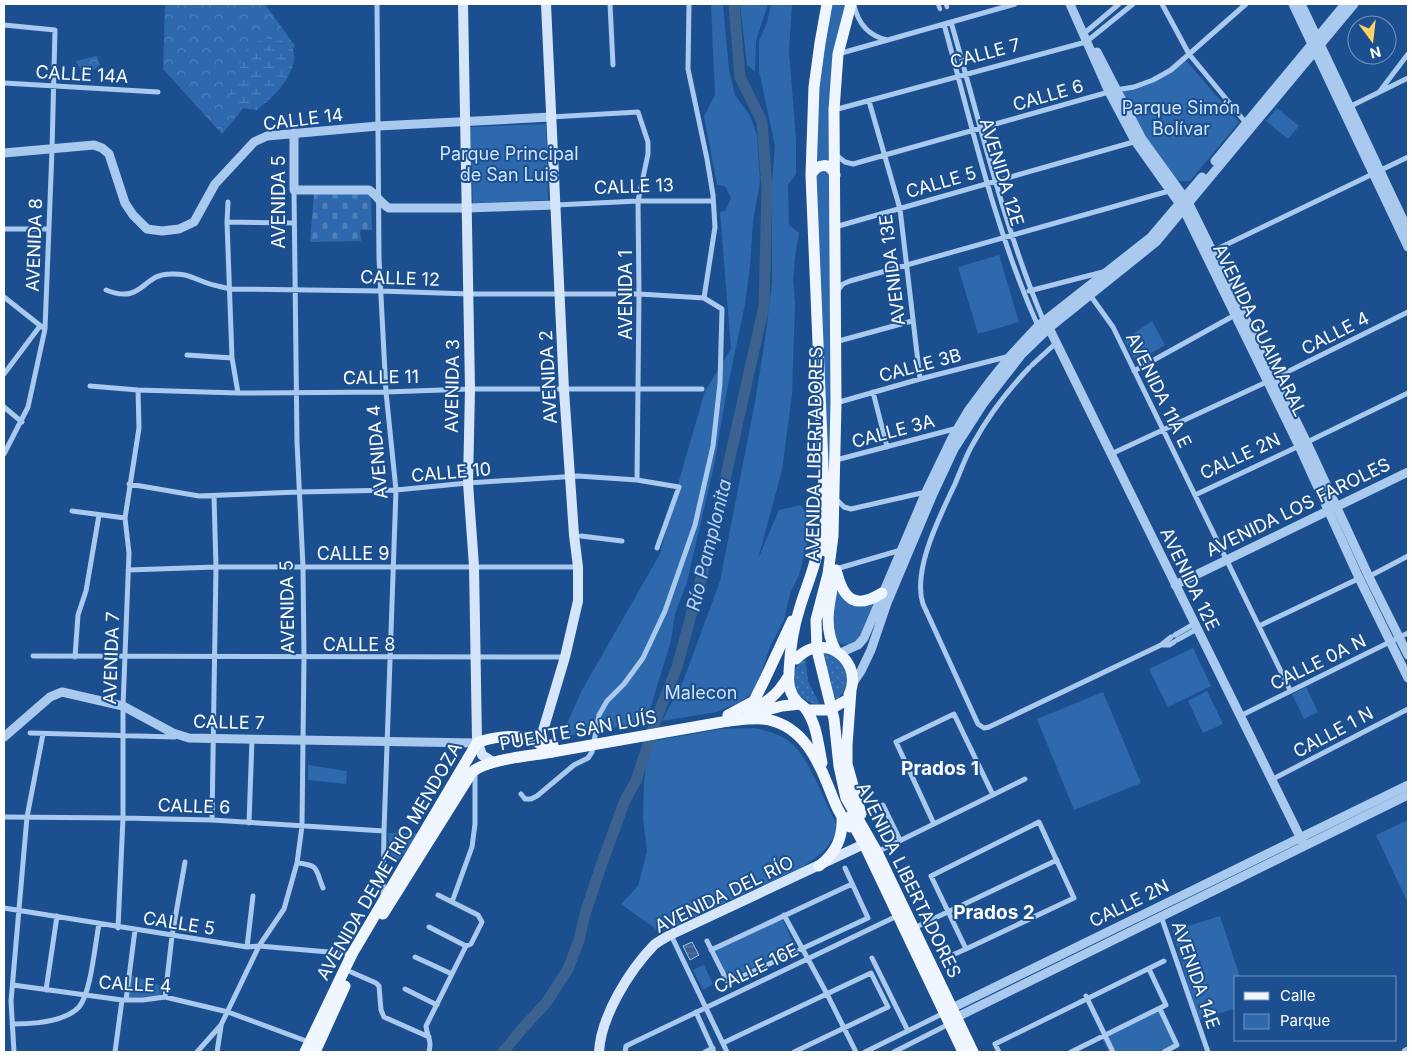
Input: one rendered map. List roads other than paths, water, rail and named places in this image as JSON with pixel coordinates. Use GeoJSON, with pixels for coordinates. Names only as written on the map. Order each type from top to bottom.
{"type":"FeatureCollection","features":[{"type":"Feature","properties":{"kind":"main road","name":"AVENIDA 3"},"geometry":{"type":"LineString","coordinates":[[463,4],[470,389],[468,483],[474,566],[478,742]]}},
{"type":"Feature","properties":{"kind":"main road","name":"AVENIDA 2"},"geometry":{"type":"LineString","coordinates":[[539,744],[565,657],[578,601],[578,567],[564,390],[546,4]]}},
{"type":"Feature","properties":{"kind":"main road","name":"AVENIDA LIBERTADORES"},"geometry":{"type":"LineString","coordinates":[[827,4],[814,87],[811,175],[829,498],[834,536],[828,574],[816,620],[816,636],[820,662],[834,719],[842,782],[846,798],[898,916],[973,1052]]}},
{"type":"Feature","properties":{"kind":"main road","name":"AVENIDA LIBERTADORES"},"geometry":{"type":"LineString","coordinates":[[852,4],[838,54],[834,110],[836,154],[834,300],[835,461],[829,498],[824,557],[809,620],[808,637],[828,720],[836,784],[841,800],[862,837],[877,852],[914,928],[951,1015],[963,1052]]}},
{"type":"Feature","properties":{"kind":"main road"},"geometry":{"type":"LineString","coordinates":[[811,175],[817,167],[822,165],[828,166],[835,175]]}},
{"type":"Feature","properties":{"kind":"main road"},"geometry":{"type":"LineString","coordinates":[[829,498],[819,552],[804,594],[794,632],[789,674],[790,689],[805,707],[815,726],[827,782],[834,802],[842,817],[862,837]]}},
{"type":"Feature","properties":{"kind":"main road"},"geometry":{"type":"LineString","coordinates":[[834,536],[836,569],[827,622],[835,651],[848,662],[851,668],[852,687],[847,764],[862,837]]}},
{"type":"Feature","properties":{"kind":"main road"},"geometry":{"type":"LineString","coordinates":[[836,569],[842,589],[852,600],[868,601],[882,593]]}},
{"type":"Feature","properties":{"kind":"main road"},"geometry":{"type":"LineString","coordinates":[[728,718],[754,701],[804,594]]}},
{"type":"Feature","properties":{"kind":"main road"},"geometry":{"type":"LineString","coordinates":[[728,718],[769,701],[782,688],[796,659],[801,654],[814,648],[835,651]]}},
{"type":"Feature","properties":{"kind":"main road"},"geometry":{"type":"LineString","coordinates":[[728,718],[772,708],[805,707],[829,710],[845,701],[852,687]]}},
{"type":"Feature","properties":{"kind":"main road"},"geometry":{"type":"LineString","coordinates":[[728,718],[774,721],[793,730],[809,747],[827,782]]}},
{"type":"Feature","properties":{"kind":"main road","name":"PUENTE SAN LUÍS"},"geometry":{"type":"LineString","coordinates":[[493,762],[552,748],[728,718]]}},
{"type":"Feature","properties":{"kind":"main road","name":"PUENTE SAN LUÍS"},"geometry":{"type":"LineString","coordinates":[[478,742],[490,738],[514,737],[528,739],[552,748]]}},
{"type":"Feature","properties":{"kind":"main road"},"geometry":{"type":"LineString","coordinates":[[478,742],[482,754],[493,762]]}},
{"type":"Feature","properties":{"kind":"main road","name":"AVENIDA DEMETRIO MENDOZA"},"geometry":{"type":"LineString","coordinates":[[310,1049],[352,954],[478,742]]}},
{"type":"Feature","properties":{"kind":"main road","name":"AVENIDA DEMETRIO MENDOZA"},"geometry":{"type":"LineString","coordinates":[[310,1049],[390,904],[469,776],[475,770],[493,762]]}},
{"type":"Feature","properties":{"kind":"main road"},"geometry":{"type":"LineString","coordinates":[[819,866],[833,853],[838,844],[841,835],[842,817]]}},
{"type":"Feature","properties":{"kind":"main road","name":"AVENIDA DEL RÍO"},"geometry":{"type":"LineString","coordinates":[[599,1052],[606,1022],[614,1002],[655,944],[670,935],[819,866],[862,837]]}},
{"type":"Feature","properties":{"kind":"street","name":"AVENIDA 4"},"geometry":{"type":"LineString","coordinates":[[377,4],[378,197],[381,291],[386,392],[396,490],[386,741],[384,899]]}},
{"type":"Feature","properties":{"kind":"street"},"geometry":{"type":"LineString","coordinates":[[610,4],[613,65]]}},
{"type":"Feature","properties":{"kind":"street"},"geometry":{"type":"LineString","coordinates":[[521,794],[525,799],[531,799],[574,765],[588,758],[592,752],[599,715],[607,701],[624,684],[643,658],[665,610],[694,525],[713,446],[721,369],[722,309],[704,298],[715,227],[707,159],[688,69],[688,4]]}},
{"type":"Feature","properties":{"kind":"street"},"geometry":{"type":"LineString","coordinates":[[852,4],[858,20],[868,31],[879,38],[888,40]]}},
{"type":"Feature","properties":{"kind":"street"},"geometry":{"type":"LineString","coordinates":[[938,4],[940,9]]}},
{"type":"Feature","properties":{"kind":"street"},"geometry":{"type":"LineString","coordinates":[[838,54],[1015,4]]}},
{"type":"Feature","properties":{"kind":"street","name":"AVENIDA GUAIMARAL"},"geometry":{"type":"LineString","coordinates":[[1070,4],[1138,140],[1169,191],[1185,204],[1303,444],[1339,509],[1370,577],[1404,636],[1408,655]]}},
{"type":"Feature","properties":{"kind":"street","name":"AVENIDA GUAIMARAL"},"geometry":{"type":"LineString","coordinates":[[1077,4],[1088,37]]}},
{"type":"Feature","properties":{"kind":"street","name":"CALLE 7"},"geometry":{"type":"LineString","coordinates":[[1088,37],[1119,4]]}},
{"type":"Feature","properties":{"kind":"street","name":"CALLE 7"},"geometry":{"type":"LineString","coordinates":[[834,110],[966,75],[1088,37],[1133,4]]}},
{"type":"Feature","properties":{"kind":"street"},"geometry":{"type":"LineString","coordinates":[[1162,4],[1188,54],[1246,123]]}},
{"type":"Feature","properties":{"kind":"street","name":"CALLE 6"},"geometry":{"type":"LineString","coordinates":[[836,154],[846,162],[853,164],[1112,91],[1134,87],[1153,80],[1171,70],[1246,4]]}},
{"type":"Feature","properties":{"kind":"street"},"geometry":{"type":"LineString","coordinates":[[1292,4],[1349,107],[1408,247]]}},
{"type":"Feature","properties":{"kind":"street"},"geometry":{"type":"LineString","coordinates":[[1301,4],[1315,44],[1376,172],[1408,230]]}},
{"type":"Feature","properties":{"kind":"street"},"geometry":{"type":"LineString","coordinates":[[835,651],[858,645],[864,638],[926,492],[968,411],[991,380],[1011,355],[1043,325],[1151,237],[1185,204],[1315,44],[1345,4]]}},
{"type":"Feature","properties":{"kind":"street"},"geometry":{"type":"LineString","coordinates":[[852,687],[871,650],[887,604],[917,531],[954,449],[983,404],[1043,325],[1090,294],[1156,242],[1246,123],[1315,44],[1354,4]]}},
{"type":"Feature","properties":{"kind":"street","name":"AVENIDA 12E"},"geometry":{"type":"LineString","coordinates":[[951,22],[1012,236],[1043,325]]}},
{"type":"Feature","properties":{"kind":"street","name":"AVENIDA 12E"},"geometry":{"type":"LineString","coordinates":[[944,24],[972,130],[1023,292],[1056,343],[1302,842]]}},
{"type":"Feature","properties":{"kind":"street","name":"AVENIDA 8"},"geometry":{"type":"LineString","coordinates":[[4,25],[55,30],[52,86],[52,150],[42,327],[28,407],[4,454]]}},
{"type":"Feature","properties":{"kind":"street"},"geometry":{"type":"LineString","coordinates":[[1380,91],[1408,54]]}},
{"type":"Feature","properties":{"kind":"street"},"geometry":{"type":"LineString","coordinates":[[1349,107],[1408,78]]}},
{"type":"Feature","properties":{"kind":"street","name":"CALLE 14A"},"geometry":{"type":"LineString","coordinates":[[4,83],[158,92]]}},
{"type":"Feature","properties":{"kind":"street","name":"AVENIDA 13E"},"geometry":{"type":"LineString","coordinates":[[870,101],[883,154],[900,208],[920,379]]}},
{"type":"Feature","properties":{"kind":"street","name":"CALLE 14"},"geometry":{"type":"LineString","coordinates":[[4,153],[94,145],[102,148],[109,154],[125,203],[133,215],[147,228],[162,231],[179,229],[194,222],[215,184],[254,142],[267,136],[378,126],[638,112]]}},
{"type":"Feature","properties":{"kind":"street","name":"AVENIDA 1"},"geometry":{"type":"LineString","coordinates":[[637,480],[639,390],[638,201],[648,154],[648,142],[638,112]]}},
{"type":"Feature","properties":{"kind":"street","name":"AVENIDA 5"},"geometry":{"type":"LineString","coordinates":[[197,1052],[221,1025],[259,946],[284,909],[297,863],[302,826],[303,567],[299,492],[294,289],[294,134]]}},
{"type":"Feature","properties":{"kind":"street","name":"AVENIDA GUAIMARAL"},"geometry":{"type":"LineString","coordinates":[[1138,140],[1185,204],[1213,251],[1239,313]]}},
{"type":"Feature","properties":{"kind":"street","name":"CALLE 5"},"geometry":{"type":"LineString","coordinates":[[835,227],[1138,140]]}},
{"type":"Feature","properties":{"kind":"street"},"geometry":{"type":"LineString","coordinates":[[1213,251],[1408,157]]}},
{"type":"Feature","properties":{"kind":"street","name":"CALLE 13"},"geometry":{"type":"LineString","coordinates":[[294,190],[369,190],[388,208],[467,208],[638,201],[713,201]]}},
{"type":"Feature","properties":{"kind":"street"},"geometry":{"type":"LineString","coordinates":[[834,300],[838,289],[850,281],[1169,191]]}},
{"type":"Feature","properties":{"kind":"street"},"geometry":{"type":"LineString","coordinates":[[228,202],[227,222],[232,358],[238,393]]}},
{"type":"Feature","properties":{"kind":"street"},"geometry":{"type":"LineString","coordinates":[[227,222],[293,222]]}},
{"type":"Feature","properties":{"kind":"street"},"geometry":{"type":"LineString","coordinates":[[4,229],[48,229]]}},
{"type":"Feature","properties":{"kind":"street"},"geometry":{"type":"LineString","coordinates":[[1023,292],[1106,272]]}},
{"type":"Feature","properties":{"kind":"street","name":"CALLE 12"},"geometry":{"type":"LineString","coordinates":[[106,290],[116,294],[128,294],[140,290],[158,276],[188,274],[207,283],[230,289],[469,294],[639,294],[704,298]]}},
{"type":"Feature","properties":{"kind":"street","name":"AVENIDA 11A E"},"geometry":{"type":"LineString","coordinates":[[1090,294],[1113,327],[1290,690]]}},
{"type":"Feature","properties":{"kind":"street"},"geometry":{"type":"LineString","coordinates":[[4,296],[42,327],[4,374]]}},
{"type":"Feature","properties":{"kind":"street","name":"CALLE 4"},"geometry":{"type":"LineString","coordinates":[[1111,454],[1272,380],[1408,312]]}},
{"type":"Feature","properties":{"kind":"street"},"geometry":{"type":"LineString","coordinates":[[1134,371],[1239,313]]}},
{"type":"Feature","properties":{"kind":"street"},"geometry":{"type":"LineString","coordinates":[[834,342],[912,321]]}},
{"type":"Feature","properties":{"kind":"street"},"geometry":{"type":"LineString","coordinates":[[1056,343],[1030,367],[1006,395],[974,442],[929,545],[922,573],[920,594],[922,604],[973,715],[978,724],[984,728],[989,727],[1174,639],[1195,627]]}},
{"type":"Feature","properties":{"kind":"street"},"geometry":{"type":"LineString","coordinates":[[187,355],[232,358]]}},
{"type":"Feature","properties":{"kind":"street","name":"CALLE 3B"},"geometry":{"type":"LineString","coordinates":[[836,403],[1011,355]]}},
{"type":"Feature","properties":{"kind":"street","name":"CALLE 11"},"geometry":{"type":"LineString","coordinates":[[90,386],[138,390],[238,393],[386,392],[470,389],[702,389]]}},
{"type":"Feature","properties":{"kind":"street","name":"AVENIDA 7"},"geometry":{"type":"LineString","coordinates":[[118,928],[123,818],[124,658],[129,553],[125,518],[138,428],[138,390]]}},
{"type":"Feature","properties":{"kind":"street"},"geometry":{"type":"LineString","coordinates":[[873,392],[887,447]]}},
{"type":"Feature","properties":{"kind":"street"},"geometry":{"type":"LineString","coordinates":[[1406,394],[1408,401]]}},
{"type":"Feature","properties":{"kind":"street","name":"CALLE 2N"},"geometry":{"type":"LineString","coordinates":[[1195,495],[1406,394]]}},
{"type":"Feature","properties":{"kind":"street"},"geometry":{"type":"LineString","coordinates":[[4,407],[22,422]]}},
{"type":"Feature","properties":{"kind":"street","name":"CALLE 3A"},"geometry":{"type":"LineString","coordinates":[[835,461],[959,427]]}},
{"type":"Feature","properties":{"kind":"street","name":"AVENIDA GUAIMARAL"},"geometry":{"type":"LineString","coordinates":[[1303,444],[1330,513],[1359,578],[1408,678]]}},
{"type":"Feature","properties":{"kind":"street","name":"AVENIDA LOS FAROLES"},"geometry":{"type":"LineString","coordinates":[[1339,509],[1408,472]]}},
{"type":"Feature","properties":{"kind":"street","name":"CALLE 10"},"geometry":{"type":"LineString","coordinates":[[129,484],[192,496],[214,496],[396,490],[571,476],[637,480],[679,487],[657,548]]}},
{"type":"Feature","properties":{"kind":"street","name":"AVENIDA LOS FAROLES"},"geometry":{"type":"LineString","coordinates":[[1176,587],[1330,513],[1408,479]]}},
{"type":"Feature","properties":{"kind":"street"},"geometry":{"type":"LineString","coordinates":[[829,498],[851,509],[926,492]]}},
{"type":"Feature","properties":{"kind":"street"},"geometry":{"type":"LineString","coordinates":[[212,820],[216,567],[214,496]]}},
{"type":"Feature","properties":{"kind":"street"},"geometry":{"type":"LineString","coordinates":[[72,511],[125,518]]}},
{"type":"Feature","properties":{"kind":"street"},"geometry":{"type":"LineString","coordinates":[[75,657],[78,615],[86,591],[99,515]]}},
{"type":"Feature","properties":{"kind":"street"},"geometry":{"type":"LineString","coordinates":[[581,536],[622,542]]}},
{"type":"Feature","properties":{"kind":"street"},"geometry":{"type":"LineString","coordinates":[[836,569],[902,550]]}},
{"type":"Feature","properties":{"kind":"street"},"geometry":{"type":"LineString","coordinates":[[1259,626],[1359,578],[1370,577],[1408,556]]}},
{"type":"Feature","properties":{"kind":"street","name":"CALLE 9"},"geometry":{"type":"LineString","coordinates":[[128,570],[216,567],[578,567]]}},
{"type":"Feature","properties":{"kind":"street","name":"CALLE 0A N"},"geometry":{"type":"LineString","coordinates":[[1240,716],[1404,636]]}},
{"type":"Feature","properties":{"kind":"street","name":"CALLE 8"},"geometry":{"type":"LineString","coordinates":[[33,656],[124,658],[565,657]]}},
{"type":"Feature","properties":{"kind":"street","name":"CALLE 7"},"geometry":{"type":"LineString","coordinates":[[4,737],[50,697],[59,692],[72,693],[123,706],[183,737],[478,742]]}},
{"type":"Feature","properties":{"kind":"street","name":"CALLE 1 N"},"geometry":{"type":"LineString","coordinates":[[1271,780],[1408,709]]}},
{"type":"Feature","properties":{"kind":"street"},"geometry":{"type":"LineString","coordinates":[[934,824],[896,742],[954,714],[993,795]]}},
{"type":"Feature","properties":{"kind":"street"},"geometry":{"type":"LineString","coordinates":[[30,733],[183,737]]}},
{"type":"Feature","properties":{"kind":"street"},"geometry":{"type":"LineString","coordinates":[[14,1052],[11,1001],[27,817],[43,734]]}},
{"type":"Feature","properties":{"kind":"street"},"geometry":{"type":"LineString","coordinates":[[249,822],[252,739]]}},
{"type":"Feature","properties":{"kind":"street"},"geometry":{"type":"LineString","coordinates":[[452,902],[472,847],[475,824],[475,770]]}},
{"type":"Feature","properties":{"kind":"street"},"geometry":{"type":"LineString","coordinates":[[877,852],[1025,779]]}},
{"type":"Feature","properties":{"kind":"street","name":"CALLE 2N"},"geometry":{"type":"LineString","coordinates":[[864,1052],[908,1031],[951,1015],[1044,974],[1161,916],[1408,785]]}},
{"type":"Feature","properties":{"kind":"street","name":"CALLE 2N"},"geometry":{"type":"LineString","coordinates":[[894,1052],[951,1015],[1040,964],[1157,907],[1408,795]]}},
{"type":"Feature","properties":{"kind":"street"},"geometry":{"type":"LineString","coordinates":[[883,806],[900,840]]}},
{"type":"Feature","properties":{"kind":"street","name":"CALLE 6"},"geometry":{"type":"LineString","coordinates":[[4,817],[212,820],[384,831]]}},
{"type":"Feature","properties":{"kind":"street"},"geometry":{"type":"LineString","coordinates":[[948,957],[966,949],[1074,898],[1039,822],[931,876],[966,949]]}},
{"type":"Feature","properties":{"kind":"street"},"geometry":{"type":"LineString","coordinates":[[914,928],[1056,860]]}},
{"type":"Feature","properties":{"kind":"street"},"geometry":{"type":"LineString","coordinates":[[165,997],[172,936],[185,862]]}},
{"type":"Feature","properties":{"kind":"street"},"geometry":{"type":"LineString","coordinates":[[297,863],[311,864],[315,867],[323,888]]}},
{"type":"Feature","properties":{"kind":"street"},"geometry":{"type":"LineString","coordinates":[[707,941],[728,983],[868,918],[844,868]]}},
{"type":"Feature","properties":{"kind":"street"},"geometry":{"type":"LineString","coordinates":[[711,950],[852,884]]}},
{"type":"Feature","properties":{"kind":"street"},"geometry":{"type":"LineString","coordinates":[[429,1052],[430,1038],[426,1032],[426,1026],[466,946],[471,944],[482,922],[478,915],[438,895]]}},
{"type":"Feature","properties":{"kind":"street"},"geometry":{"type":"LineString","coordinates":[[247,947],[253,896]]}},
{"type":"Feature","properties":{"kind":"street","name":"AVENIDA 14E"},"geometry":{"type":"LineString","coordinates":[[1157,907],[1208,1052]]}},
{"type":"Feature","properties":{"kind":"street","name":"CALLE 5"},"geometry":{"type":"LineString","coordinates":[[4,908],[19,909],[118,928],[247,947],[259,946],[352,954]]}},
{"type":"Feature","properties":{"kind":"street"},"geometry":{"type":"LineString","coordinates":[[784,915],[857,1052],[864,1052]]}},
{"type":"Feature","properties":{"kind":"street"},"geometry":{"type":"LineString","coordinates":[[46,990],[56,916]]}},
{"type":"Feature","properties":{"kind":"street","name":"CALLE 16E"},"geometry":{"type":"LineString","coordinates":[[625,1052],[626,1046],[898,916]]}},
{"type":"Feature","properties":{"kind":"street"},"geometry":{"type":"LineString","coordinates":[[12,1024],[33,1024],[63,1016],[78,1008],[86,995],[99,924]]}},
{"type":"Feature","properties":{"kind":"street"},"geometry":{"type":"LineString","coordinates":[[428,927],[466,946]]}},
{"type":"Feature","properties":{"kind":"street"},"geometry":{"type":"LineString","coordinates":[[1112,929],[1117,938]]}},
{"type":"Feature","properties":{"kind":"street"},"geometry":{"type":"LineString","coordinates":[[115,1052],[135,930]]}},
{"type":"Feature","properties":{"kind":"street"},"geometry":{"type":"LineString","coordinates":[[670,935],[727,1052]]}},
{"type":"Feature","properties":{"kind":"street"},"geometry":{"type":"LineString","coordinates":[[415,957],[452,974]]}},
{"type":"Feature","properties":{"kind":"street"},"geometry":{"type":"LineString","coordinates":[[872,958],[908,1031]]}},
{"type":"Feature","properties":{"kind":"street"},"geometry":{"type":"LineString","coordinates":[[999,1052],[995,1044],[1164,961]]}},
{"type":"Feature","properties":{"kind":"street"},"geometry":{"type":"LineString","coordinates":[[1040,964],[1044,974]]}},
{"type":"Feature","properties":{"kind":"street"},"geometry":{"type":"LineString","coordinates":[[1071,1052],[1166,1005],[1149,968]]}},
{"type":"Feature","properties":{"kind":"street"},"geometry":{"type":"LineString","coordinates":[[351,972],[379,986],[381,1010],[384,1017],[430,1038]]}},
{"type":"Feature","properties":{"kind":"street"},"geometry":{"type":"LineString","coordinates":[[723,1043],[871,973],[888,1008],[794,1052]]}},
{"type":"Feature","properties":{"kind":"street","name":"CALLE 4"},"geometry":{"type":"LineString","coordinates":[[13,985],[124,1000],[165,997],[228,1012],[310,1049]]}},
{"type":"Feature","properties":{"kind":"street"},"geometry":{"type":"LineString","coordinates":[[405,989],[437,1005]]}},
{"type":"Feature","properties":{"kind":"street"},"geometry":{"type":"LineString","coordinates":[[1087,998],[1113,1052]]}},
{"type":"Feature","properties":{"kind":"street"},"geometry":{"type":"LineString","coordinates":[[4,1000],[11,1001]]}},
{"type":"Feature","properties":{"kind":"street"},"geometry":{"type":"LineString","coordinates":[[1160,1009],[1177,1045],[1164,1052]]}},
{"type":"Feature","properties":{"kind":"street"},"geometry":{"type":"LineString","coordinates":[[696,1012],[714,1050],[704,1052]]}},
{"type":"Feature","properties":{"kind":"street"},"geometry":{"type":"LineString","coordinates":[[217,1052],[221,1025]]}},
{"type":"Feature","properties":{"kind":"waterway","name":"Río Pamplonita"},"geometry":{"type":"LineString","coordinates":[[503,1052],[546,1003],[568,969],[579,940],[585,914],[601,866],[625,800],[636,781],[657,717],[677,667],[711,542],[764,306],[767,188],[762,122],[740,77],[734,4]]}},
{"type":"Feature","properties":{"kind":"district","name":"Prados 1"},"geometry":{"type":"Point","coordinates":[940,768]}},
{"type":"Feature","properties":{"kind":"district","name":"Prados 2"},"geometry":{"type":"Point","coordinates":[994,912]}},
{"type":"Feature","properties":{"kind":"park label","name":"Parque Simón Bolívar"},"geometry":{"type":"Point","coordinates":[1181,117]}},
{"type":"Feature","properties":{"kind":"park label","name":"Parque Principal de San Luis"},"geometry":{"type":"Point","coordinates":[509,163]}},
{"type":"Feature","properties":{"kind":"park label","name":"Malecon"},"geometry":{"type":"Point","coordinates":[701,692]}}]}
